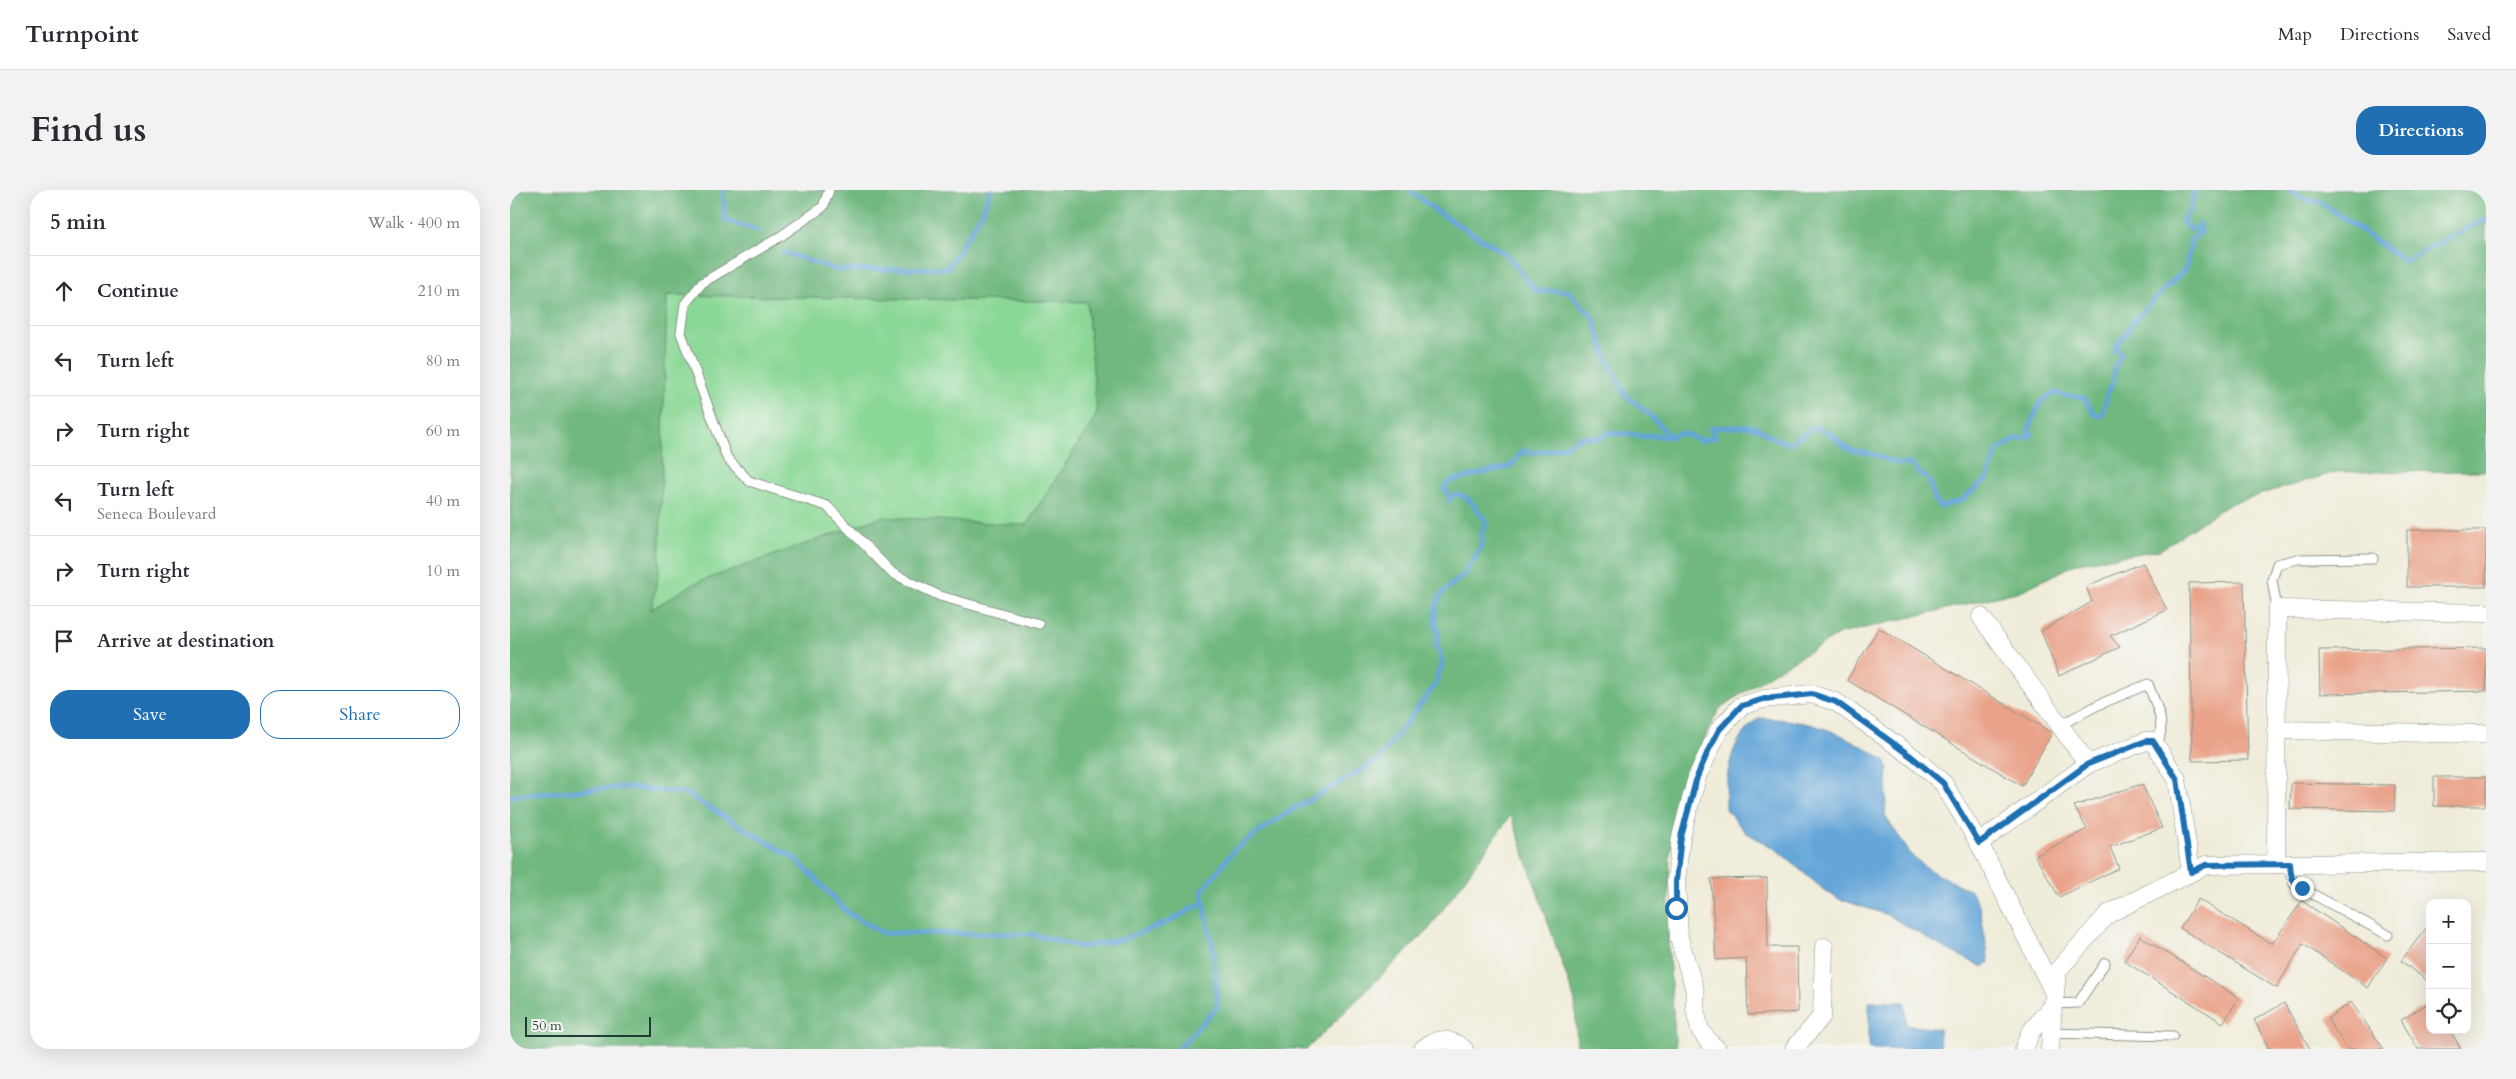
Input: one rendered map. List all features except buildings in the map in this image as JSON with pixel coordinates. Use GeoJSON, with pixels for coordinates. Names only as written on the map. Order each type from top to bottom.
{"type":"FeatureCollection","features":[{"type":"Feature","properties":{"kind":"street"},"geometry":{"type":"LineString","coordinates":[[2283,864],[2276,730],[2277,609],[2486,613]]}},
{"type":"Feature","properties":{"kind":"street"},"geometry":{"type":"LineString","coordinates":[[1981,617],[2088,764]]}},
{"type":"Feature","properties":{"kind":"street"},"geometry":{"type":"LineString","coordinates":[[1717,1049],[1700,1030],[1695,1009],[1695,991],[1679,938],[1676,881],[1681,837],[1697,777],[1719,730],[1741,706],[1764,699],[1812,694],[1836,702],[1912,757],[1943,783],[1979,843],[2054,1000]]}},
{"type":"Feature","properties":{"kind":"street"},"geometry":{"type":"LineString","coordinates":[[2276,730],[2486,734]]}},
{"type":"Feature","properties":{"kind":"street"},"geometry":{"type":"LineString","coordinates":[[1979,843],[2088,764],[2146,741],[2153,741],[2177,779],[2191,872]]}},
{"type":"Feature","properties":{"kind":"street"},"geometry":{"type":"LineString","coordinates":[[2050,1041],[2058,970],[2108,914],[2206,865],[2486,862]]}},
{"type":"Feature","properties":{"kind":"street"},"geometry":{"type":"LineString","coordinates":[[1794,1049],[1822,1016],[1824,947]]}},
{"type":"Feature","properties":{"kind":"street"},"geometry":{"type":"LineString","coordinates":[[2027,1041],[2054,1000]]}},
{"type":"Feature","properties":{"kind":"street"},"geometry":{"type":"LineString","coordinates":[[1422,1049],[1431,1042],[1449,1040],[1464,1049]]}},
{"type":"Feature","properties":{"kind":"lane"},"geometry":{"type":"LineString","coordinates":[[829,190],[823,207],[778,238],[702,283],[685,304],[681,333],[727,458],[749,481],[827,506],[892,573],[940,596],[1039,624]]}},
{"type":"Feature","properties":{"kind":"lane"},"geometry":{"type":"LineString","coordinates":[[2277,609],[2272,580],[2277,564],[2298,559],[2373,558]]}},
{"type":"Feature","properties":{"kind":"lane"},"geometry":{"type":"LineString","coordinates":[[2060,725],[2098,705],[2148,684],[2163,724],[2162,734],[2157,745]]}},
{"type":"Feature","properties":{"kind":"lane"},"geometry":{"type":"LineString","coordinates":[[2283,864],[2294,884],[2388,935]]}},
{"type":"Feature","properties":{"kind":"lane"},"geometry":{"type":"LineString","coordinates":[[2054,1000],[2078,1002],[2105,964]]}},
{"type":"Feature","properties":{"kind":"lane"},"geometry":{"type":"LineString","coordinates":[[2027,1041],[2173,1036]]}},
{"type":"Feature","properties":{"kind":"green space"},"geometry":{"type":"Polygon","coordinates":[[[510,190],[2486,190],[2486,471],[2336,472],[2229,504],[2160,550],[2078,563],[2021,591],[1840,634],[1774,672],[1719,709],[1705,737],[1670,853],[1668,944],[1676,1049],[1577,1049],[1575,1001],[1511,815],[1429,929],[1307,1049],[510,1049],[510,190]],[[667,295],[659,573],[651,610],[693,584],[881,517],[1027,525],[1097,414],[1087,302],[667,295]]]}},
{"type":"Feature","properties":{"kind":"green space"},"geometry":{"type":"Polygon","coordinates":[[[667,295],[1087,302],[1097,414],[1026,525],[881,517],[693,584],[650,610],[659,573],[667,295]]]}},
{"type":"Feature","properties":{"kind":"water"},"geometry":{"type":"Polygon","coordinates":[[[1759,718],[1795,721],[1825,729],[1854,741],[1885,760],[1888,770],[1885,816],[1912,856],[1929,870],[1971,891],[1980,908],[1989,962],[1983,967],[1944,948],[1888,915],[1839,899],[1825,891],[1777,850],[1745,832],[1726,809],[1728,771],[1735,748],[1741,737],[1759,718]]]}},
{"type":"Feature","properties":{"kind":"water"},"geometry":{"type":"Polygon","coordinates":[[[1869,1002],[1905,1002],[1906,1025],[1939,1029],[1940,1049],[1869,1049],[1869,1002]]]}},
{"type":"Feature","properties":{"kind":"waterway"},"geometry":{"type":"LineString","coordinates":[[723,190],[725,220],[757,230]]}},
{"type":"Feature","properties":{"kind":"waterway"},"geometry":{"type":"LineString","coordinates":[[783,252],[837,270],[948,268],[982,213],[991,190]]}},
{"type":"Feature","properties":{"kind":"waterway"},"geometry":{"type":"LineString","coordinates":[[1409,190],[1439,213],[1505,253],[1536,291],[1568,291],[1593,317],[1607,359],[1627,397],[1647,412],[1671,437]]}},
{"type":"Feature","properties":{"kind":"waterway"},"geometry":{"type":"LineString","coordinates":[[1178,1049],[1217,1007],[1214,955],[1202,891],[1235,849],[1285,814],[1377,761],[1436,684],[1438,672],[1442,667],[1440,652],[1436,645],[1439,630],[1436,628],[1435,618],[1437,602],[1450,585],[1465,575],[1479,550],[1482,539],[1481,533],[1486,524],[1475,507],[1464,496],[1460,495],[1452,497],[1451,497],[1449,497],[1449,501],[1449,495],[1444,488],[1450,481],[1508,467],[1513,464],[1523,450],[1529,453],[1547,451],[1566,446],[1580,437],[1600,438],[1608,433],[1645,437],[1651,435],[1671,437],[1679,433],[1689,435],[1701,441],[1715,437],[1710,428],[1748,426],[1758,428],[1772,437],[1790,444],[1814,427],[1829,433],[1850,450],[1869,453],[1900,464],[1913,464],[1918,473],[1924,476],[1931,484],[1934,498],[1941,507],[1962,500],[1987,479],[1997,451],[2016,439],[2025,438],[2032,434],[2028,430],[2041,401],[2055,392],[2062,395],[2084,398],[2094,414],[2102,416],[2108,391],[2113,384],[2115,366],[2121,356],[2119,351],[2115,351],[2115,347],[2126,334],[2133,321],[2186,268],[2191,240],[2201,232],[2199,224],[2198,230],[2188,228],[2182,221],[2190,210],[2195,190]]}},
{"type":"Feature","properties":{"kind":"waterway"},"geometry":{"type":"LineString","coordinates":[[2290,190],[2309,201],[2319,201],[2405,261],[2486,219]]}},
{"type":"Feature","properties":{"kind":"waterway"},"geometry":{"type":"LineString","coordinates":[[510,796],[623,787],[685,793],[797,860],[848,913],[883,933],[1030,934],[1081,947],[1124,939],[1168,922],[1204,902]]}},
{"type":"Feature","properties":{"kind":"route"},"geometry":{"type":"LineString","coordinates":[[1676,908],[1676,881],[1681,837],[1688,807],[1697,777],[1719,730],[1741,706],[1764,699],[1812,694],[1836,702],[1912,757],[1943,783],[1979,843],[2088,764],[2146,741],[2153,741],[2160,749],[2177,779],[2191,872],[2206,865],[2290,864],[2294,884],[2302,888]]}}]}
